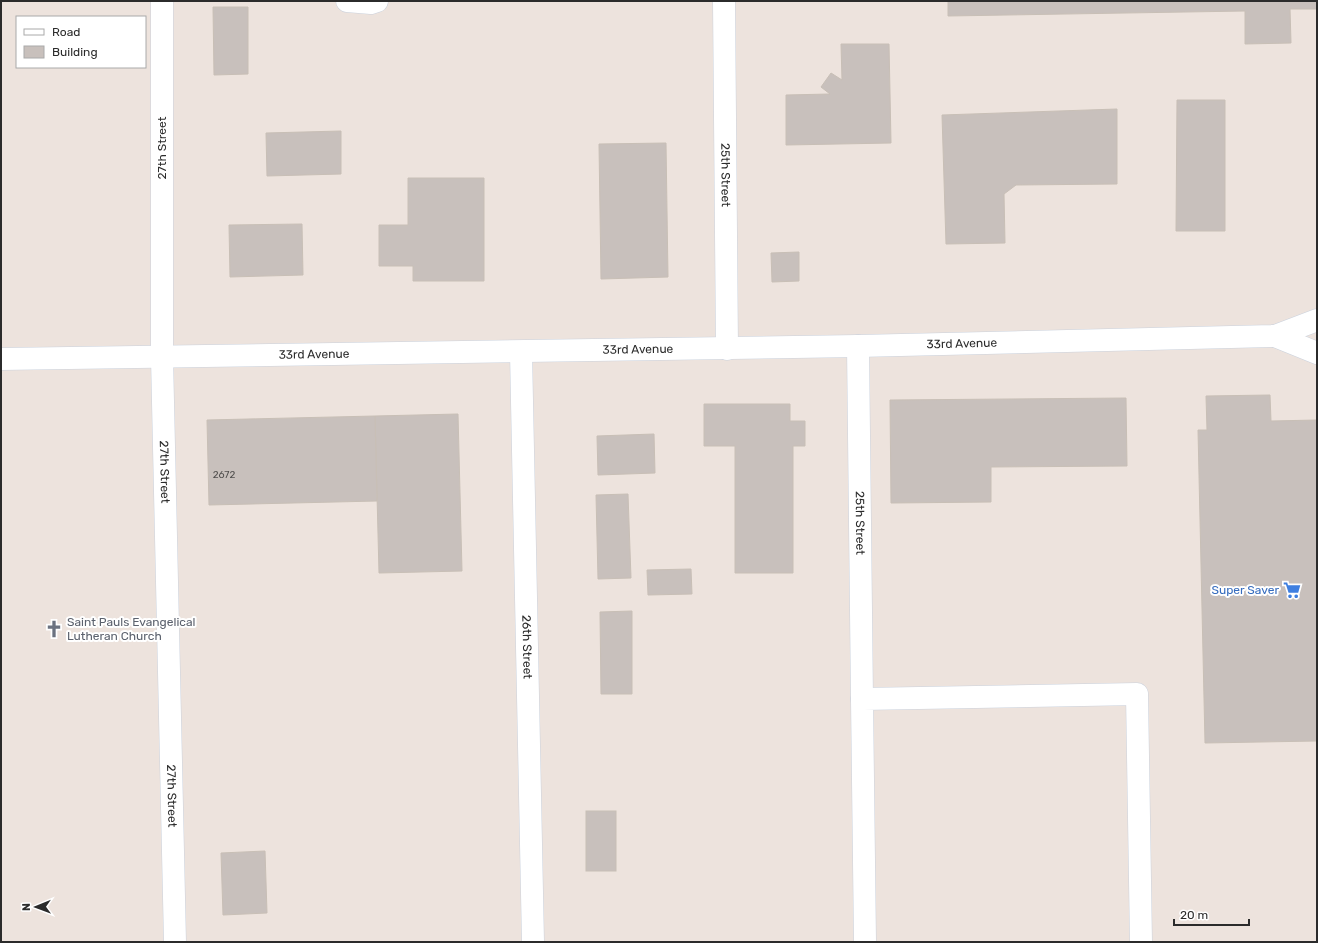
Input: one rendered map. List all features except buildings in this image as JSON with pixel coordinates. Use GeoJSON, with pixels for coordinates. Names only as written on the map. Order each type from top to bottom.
{"type":"FeatureCollection","features":[{"type":"Feature","properties":{"kind":"street","name":"27th Street"},"geometry":{"type":"LineString","coordinates":[[162,1],[162,357],[175,942]]}},
{"type":"Feature","properties":{"kind":"street"},"geometry":{"type":"LineString","coordinates":[[347,1],[372,3],[377,1]]}},
{"type":"Feature","properties":{"kind":"street","name":"25th Street"},"geometry":{"type":"LineString","coordinates":[[724,1],[727,349]]}},
{"type":"Feature","properties":{"kind":"street","name":"33rd Avenue"},"geometry":{"type":"LineString","coordinates":[[1,359],[727,349],[1275,336],[1317,320]]}},
{"type":"Feature","properties":{"kind":"street","name":"33rd Avenue"},"geometry":{"type":"LineString","coordinates":[[1275,336],[1317,354]]}},
{"type":"Feature","properties":{"kind":"street","name":"25th Street"},"geometry":{"type":"LineString","coordinates":[[858,346],[865,942]]}},
{"type":"Feature","properties":{"kind":"street","name":"26th Street"},"geometry":{"type":"LineString","coordinates":[[521,352],[533,942]]}},
{"type":"Feature","properties":{"kind":"street"},"geometry":{"type":"LineString","coordinates":[[862,699],[1137,694],[1141,942]]}},
{"type":"Feature","properties":{"kind":"place","name":"Super Saver"},"geometry":{"type":"Point","coordinates":[1292,590]}},
{"type":"Feature","properties":{"kind":"place","name":"Saint Pauls Evangelical Lutheran Church"},"geometry":{"type":"Point","coordinates":[54,629]}}]}
